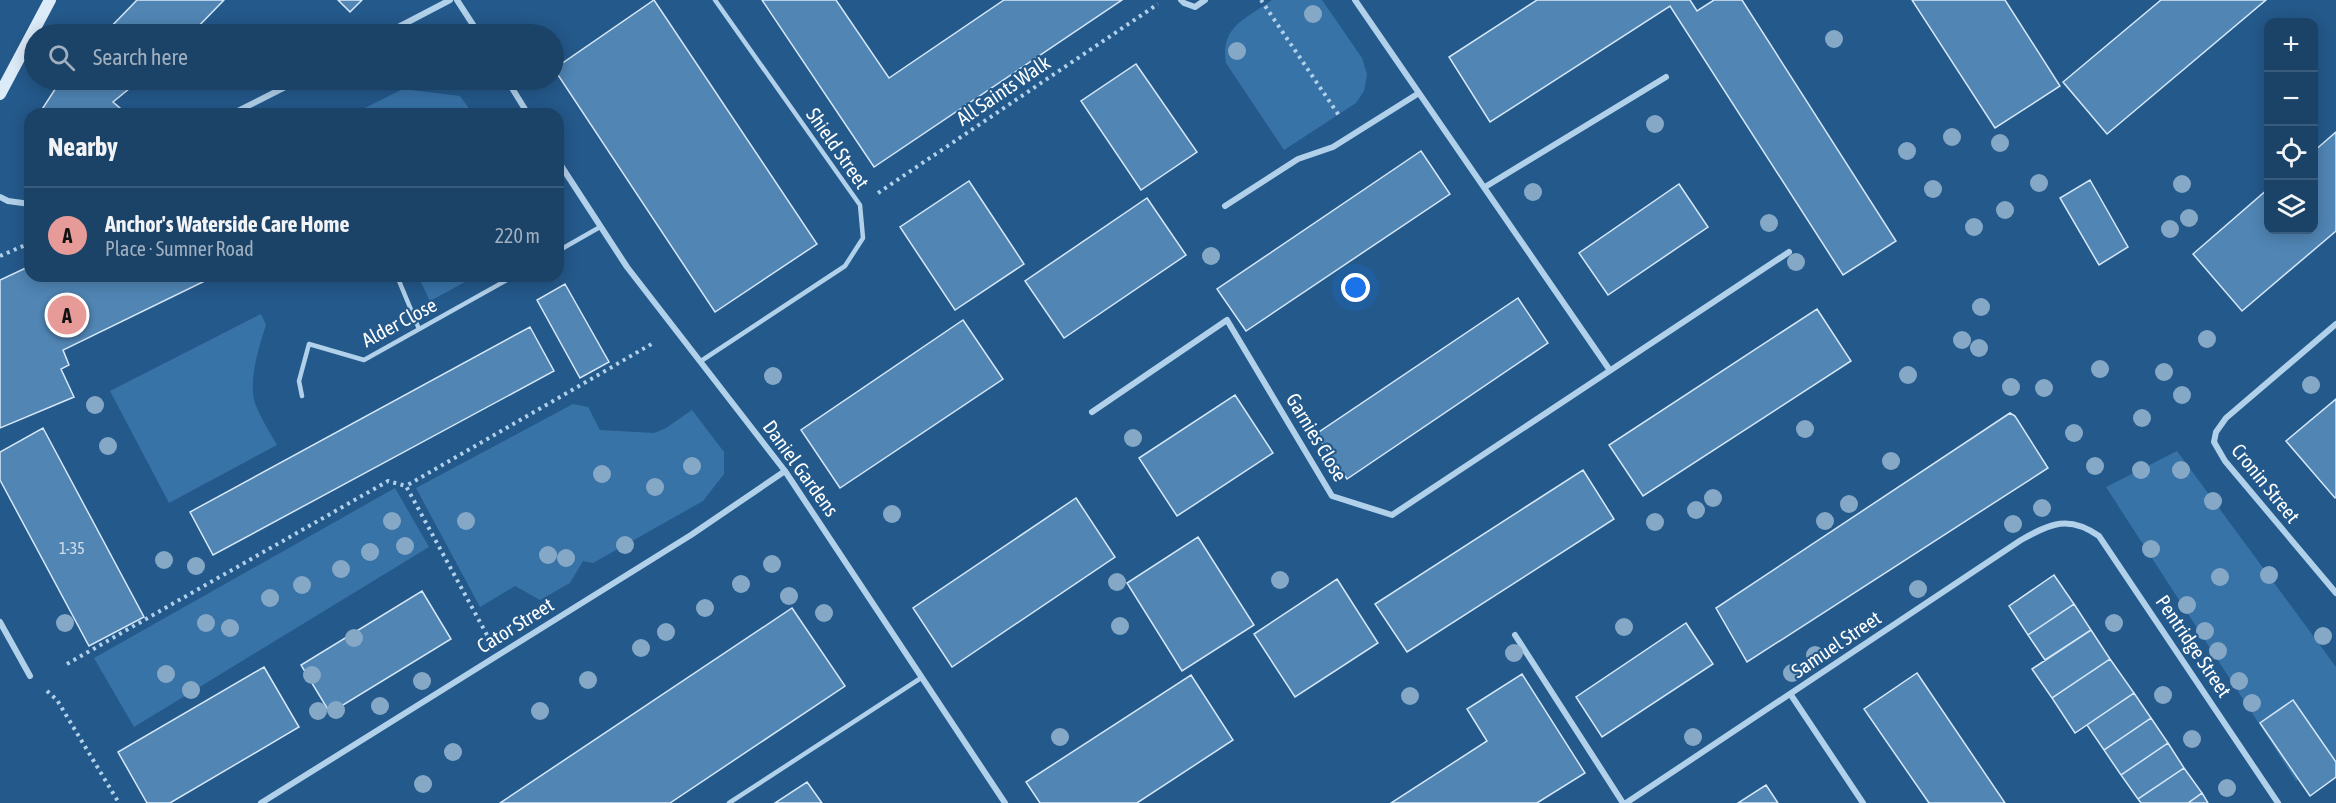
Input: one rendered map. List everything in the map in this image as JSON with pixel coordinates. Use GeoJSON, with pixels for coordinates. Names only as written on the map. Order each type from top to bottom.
{"type":"FeatureCollection","features":[{"type":"Feature","properties":{"kind":"main road"},"geometry":{"type":"LineString","coordinates":[[37,24],[50,0]]}},
{"type":"Feature","properties":{"kind":"main road"},"geometry":{"type":"LineString","coordinates":[[0,94],[24,49]]}},
{"type":"Feature","properties":{"kind":"street"},"geometry":{"type":"LineString","coordinates":[[404,24],[450,0]]}},
{"type":"Feature","properties":{"kind":"street"},"geometry":{"type":"LineString","coordinates":[[457,0],[472,24]]}},
{"type":"Feature","properties":{"kind":"street"},"geometry":{"type":"LineString","coordinates":[[1181,0],[1195,7],[1205,0]]}},
{"type":"Feature","properties":{"kind":"street"},"geometry":{"type":"LineString","coordinates":[[1355,0],[1609,369]]}},
{"type":"Feature","properties":{"kind":"street"},"geometry":{"type":"LineString","coordinates":[[1485,187],[1666,76]]}},
{"type":"Feature","properties":{"kind":"street"},"geometry":{"type":"LineString","coordinates":[[244,108],[279,90]]}},
{"type":"Feature","properties":{"kind":"street"},"geometry":{"type":"LineString","coordinates":[[513,90],[524,108]]}},
{"type":"Feature","properties":{"kind":"street"},"geometry":{"type":"LineString","coordinates":[[1225,206],[1298,159],[1333,147],[1419,93]]}},
{"type":"Feature","properties":{"kind":"street","name":"Daniel Gardens"},"geometry":{"type":"LineString","coordinates":[[564,171],[600,228],[785,471],[1005,803]]}},
{"type":"Feature","properties":{"kind":"street"},"geometry":{"type":"LineString","coordinates":[[0,197],[8,201],[24,203]]}},
{"type":"Feature","properties":{"kind":"street","name":"Garnies Close"},"geometry":{"type":"LineString","coordinates":[[1092,412],[1227,320],[1332,496],[1392,515],[1609,369],[1789,252]]}},
{"type":"Feature","properties":{"kind":"street","name":"Cronin Street"},"geometry":{"type":"LineString","coordinates":[[2336,324],[2226,418],[2216,432],[2214,442],[2225,461],[2336,593]]}},
{"type":"Feature","properties":{"kind":"street","name":"Cator Street"},"geometry":{"type":"LineString","coordinates":[[261,803],[691,535],[785,471]]}},
{"type":"Feature","properties":{"kind":"street","name":"Samuel Street"},"geometry":{"type":"LineString","coordinates":[[1515,635],[1624,803],[1791,695],[2021,540],[2054,524],[2069,522]]}},
{"type":"Feature","properties":{"kind":"street","name":"Pentridge Street"},"geometry":{"type":"LineString","coordinates":[[2069,522],[2089,529],[2105,544],[2278,803]]}},
{"type":"Feature","properties":{"kind":"street"},"geometry":{"type":"LineString","coordinates":[[0,622],[30,676]]}},
{"type":"Feature","properties":{"kind":"street"},"geometry":{"type":"LineString","coordinates":[[1791,695],[1863,803]]}},
{"type":"Feature","properties":{"kind":"lane","name":"Shield Street"},"geometry":{"type":"LineString","coordinates":[[701,361],[845,266],[863,238],[860,205],[715,0]]}},
{"type":"Feature","properties":{"kind":"lane"},"geometry":{"type":"LineString","coordinates":[[564,248],[600,228]]}},
{"type":"Feature","properties":{"kind":"lane"},"geometry":{"type":"LineString","coordinates":[[399,282],[419,329]]}},
{"type":"Feature","properties":{"kind":"lane","name":"Alder Close"},"geometry":{"type":"LineString","coordinates":[[302,396],[299,381],[309,344],[364,360],[502,282]]}},
{"type":"Feature","properties":{"kind":"lane"},"geometry":{"type":"LineString","coordinates":[[729,803],[921,678]]}},
{"type":"Feature","properties":{"kind":"path","name":"All Saints Walk"},"geometry":{"type":"LineString","coordinates":[[860,205],[1163,0]]}},
{"type":"Feature","properties":{"kind":"path"},"geometry":{"type":"LineString","coordinates":[[1261,0],[1351,136]]}},
{"type":"Feature","properties":{"kind":"path"},"geometry":{"type":"LineString","coordinates":[[0,256],[24,246]]}},
{"type":"Feature","properties":{"kind":"path"},"geometry":{"type":"LineString","coordinates":[[406,486],[677,330]]}},
{"type":"Feature","properties":{"kind":"path"},"geometry":{"type":"LineString","coordinates":[[66,664],[388,480],[406,486],[498,656]]}},
{"type":"Feature","properties":{"kind":"path"},"geometry":{"type":"LineString","coordinates":[[30,676],[57,700],[119,803]]}},
{"type":"Feature","properties":{"kind":"shaded area"},"geometry":{"type":"Polygon","coordinates":[[[1272,0],[1322,0],[1362,58],[1367,74],[1364,91],[1356,103],[1284,150],[1226,63],[1225,50],[1231,32],[1244,19],[1272,0]]]}},
{"type":"Feature","properties":{"kind":"shaded area"},"geometry":{"type":"Polygon","coordinates":[[[401,90],[411,90],[460,96],[469,108],[365,108],[401,90]]]}},
{"type":"Feature","properties":{"kind":"shaded area"},"geometry":{"type":"Polygon","coordinates":[[[421,282],[465,282],[430,301],[421,282]]]}},
{"type":"Feature","properties":{"kind":"shaded area"},"geometry":{"type":"Polygon","coordinates":[[[261,314],[266,325],[255,364],[253,394],[259,414],[277,445],[169,503],[110,391],[261,314]]]}},
{"type":"Feature","properties":{"kind":"shaded area"},"geometry":{"type":"Polygon","coordinates":[[[573,404],[588,407],[600,430],[654,433],[666,428],[692,410],[724,452],[724,474],[703,501],[593,563],[583,561],[570,583],[540,600],[515,586],[480,607],[416,488],[573,404]]]}},
{"type":"Feature","properties":{"kind":"shaded area"},"geometry":{"type":"Polygon","coordinates":[[[2177,451],[2336,667],[2336,759],[2296,781],[2106,487],[2177,451]]]}},
{"type":"Feature","properties":{"kind":"shaded area"},"geometry":{"type":"Polygon","coordinates":[[[395,488],[429,547],[134,727],[94,658],[395,488]]]}},
{"type":"Feature","properties":{"kind":"building"},"geometry":{"type":"Polygon","coordinates":[[[137,0],[224,0],[201,24],[114,24],[137,0]]]}},
{"type":"Feature","properties":{"kind":"building"},"geometry":{"type":"Polygon","coordinates":[[[338,0],[362,0],[350,12],[338,0]]]}},
{"type":"Feature","properties":{"kind":"building"},"geometry":{"type":"Polygon","coordinates":[[[654,0],[817,244],[715,312],[564,84],[564,62],[654,0]]]}},
{"type":"Feature","properties":{"kind":"building"},"geometry":{"type":"Polygon","coordinates":[[[762,0],[836,0],[889,78],[1004,0],[1122,0],[874,167],[762,0]]]}},
{"type":"Feature","properties":{"kind":"building"},"geometry":{"type":"Polygon","coordinates":[[[1537,0],[1690,0],[1697,11],[1714,0],[1742,0],[1896,241],[1843,275],[1670,6],[1490,122],[1449,57],[1537,0]]]}},
{"type":"Feature","properties":{"kind":"building"},"geometry":{"type":"Polygon","coordinates":[[[1912,0],[2005,0],[2060,86],[1995,128],[1912,0]]]}},
{"type":"Feature","properties":{"kind":"building"},"geometry":{"type":"Polygon","coordinates":[[[2161,0],[2266,0],[2107,134],[2063,82],[2161,0]]]}},
{"type":"Feature","properties":{"kind":"building"},"geometry":{"type":"Polygon","coordinates":[[[1136,64],[1197,152],[1141,190],[1081,101],[1136,64]]]}},
{"type":"Feature","properties":{"kind":"building"},"geometry":{"type":"Polygon","coordinates":[[[55,90],[128,90],[113,102],[120,108],[43,108],[55,90]]]}},
{"type":"Feature","properties":{"kind":"building"},"geometry":{"type":"Polygon","coordinates":[[[2336,132],[2336,231],[2242,311],[2193,254],[2264,192],[2264,234],[2318,234],[2318,148],[2336,132]]]}},
{"type":"Feature","properties":{"kind":"building"},"geometry":{"type":"Polygon","coordinates":[[[1421,151],[1450,194],[1246,331],[1217,289],[1421,151]]]}},
{"type":"Feature","properties":{"kind":"building"},"geometry":{"type":"Polygon","coordinates":[[[2090,180],[2128,247],[2099,265],[2060,198],[2090,180]]]}},
{"type":"Feature","properties":{"kind":"building"},"geometry":{"type":"Polygon","coordinates":[[[969,181],[1024,264],[955,310],[900,227],[969,181]]]}},
{"type":"Feature","properties":{"kind":"building"},"geometry":{"type":"Polygon","coordinates":[[[1679,184],[1708,227],[1608,295],[1579,253],[1679,184]]]}},
{"type":"Feature","properties":{"kind":"building"},"geometry":{"type":"Polygon","coordinates":[[[1147,198],[1186,255],[1064,338],[1025,281],[1147,198]]]}},
{"type":"Feature","properties":{"kind":"building"},"geometry":{"type":"Polygon","coordinates":[[[24,269],[24,282],[203,282],[63,350],[69,365],[61,369],[74,397],[0,428],[0,280],[24,269]]]}},
{"type":"Feature","properties":{"kind":"building"},"geometry":{"type":"Polygon","coordinates":[[[565,284],[609,362],[580,378],[537,300],[565,284]]]}},
{"type":"Feature","properties":{"kind":"building"},"geometry":{"type":"Polygon","coordinates":[[[1518,298],[1548,343],[1347,479],[1316,434],[1518,298]]]}},
{"type":"Feature","properties":{"kind":"building"},"geometry":{"type":"Polygon","coordinates":[[[1817,309],[1851,361],[1643,496],[1609,445],[1817,309]]]}},
{"type":"Feature","properties":{"kind":"building"},"geometry":{"type":"Polygon","coordinates":[[[963,320],[1003,379],[840,488],[801,430],[963,320]]]}},
{"type":"Feature","properties":{"kind":"building"},"geometry":{"type":"Polygon","coordinates":[[[530,327],[554,371],[213,555],[190,512],[530,327]]]}},
{"type":"Feature","properties":{"kind":"building"},"geometry":{"type":"Polygon","coordinates":[[[1235,395],[1273,453],[1177,516],[1139,458],[1235,395]]]}},
{"type":"Feature","properties":{"kind":"building"},"geometry":{"type":"Polygon","coordinates":[[[2336,399],[2336,497],[2335,498],[2286,441],[2336,399]]]}},
{"type":"Feature","properties":{"kind":"building"},"geometry":{"type":"Polygon","coordinates":[[[2010,413],[2015,416],[2048,468],[1747,662],[1716,608],[2010,413]]]}},
{"type":"Feature","properties":{"kind":"building"},"geometry":{"type":"Polygon","coordinates":[[[43,428],[144,617],[89,646],[0,480],[0,452],[43,428]]]}},
{"type":"Feature","properties":{"kind":"building"},"geometry":{"type":"Polygon","coordinates":[[[1583,470],[1614,519],[1407,652],[1375,604],[1583,470]]]}},
{"type":"Feature","properties":{"kind":"building"},"geometry":{"type":"Polygon","coordinates":[[[1076,498],[1115,557],[952,667],[913,608],[1076,498]]]}},
{"type":"Feature","properties":{"kind":"building"},"geometry":{"type":"Polygon","coordinates":[[[1198,537],[1254,625],[1182,671],[1127,583],[1198,537]]]}},
{"type":"Feature","properties":{"kind":"building"},"geometry":{"type":"Polygon","coordinates":[[[2054,575],[2074,604],[2028,635],[2009,606],[2054,575]]]}},
{"type":"Feature","properties":{"kind":"building"},"geometry":{"type":"Polygon","coordinates":[[[1337,579],[1378,643],[1295,697],[1254,634],[1337,579]]]}},
{"type":"Feature","properties":{"kind":"building"},"geometry":{"type":"Polygon","coordinates":[[[422,591],[451,639],[330,713],[301,665],[422,591]]]}},
{"type":"Feature","properties":{"kind":"building"},"geometry":{"type":"Polygon","coordinates":[[[2074,604],[2091,630],[2045,660],[2028,635],[2074,604]]]}},
{"type":"Feature","properties":{"kind":"building"},"geometry":{"type":"Polygon","coordinates":[[[792,608],[845,686],[670,803],[500,803],[792,608]]]}},
{"type":"Feature","properties":{"kind":"building"},"geometry":{"type":"Polygon","coordinates":[[[1686,623],[1713,664],[1602,737],[1576,697],[1686,623]]]}},
{"type":"Feature","properties":{"kind":"building"},"geometry":{"type":"Polygon","coordinates":[[[2091,630],[2110,659],[2052,698],[2032,669],[2091,630]]]}},
{"type":"Feature","properties":{"kind":"building"},"geometry":{"type":"Polygon","coordinates":[[[2110,659],[2134,693],[2075,733],[2052,698],[2110,659]]]}},
{"type":"Feature","properties":{"kind":"building"},"geometry":{"type":"Polygon","coordinates":[[[264,667],[299,727],[170,803],[147,803],[118,752],[264,667]]]}},
{"type":"Feature","properties":{"kind":"building"},"geometry":{"type":"Polygon","coordinates":[[[1917,673],[2005,803],[1929,803],[1864,709],[1917,673]]]}},
{"type":"Feature","properties":{"kind":"building"},"geometry":{"type":"Polygon","coordinates":[[[1522,674],[1585,773],[1537,803],[1391,803],[1487,741],[1467,709],[1522,674]]]}},
{"type":"Feature","properties":{"kind":"building"},"geometry":{"type":"Polygon","coordinates":[[[1191,675],[1233,740],[1137,803],[1040,803],[1026,782],[1191,675]]]}},
{"type":"Feature","properties":{"kind":"building"},"geometry":{"type":"Polygon","coordinates":[[[2134,693],[2151,718],[2104,750],[2087,725],[2134,693]]]}},
{"type":"Feature","properties":{"kind":"building"},"geometry":{"type":"Polygon","coordinates":[[[2293,700],[2336,762],[2336,777],[2310,796],[2260,723],[2293,700]]]}},
{"type":"Feature","properties":{"kind":"building"},"geometry":{"type":"Polygon","coordinates":[[[2151,718],[2168,743],[2121,775],[2104,750],[2151,718]]]}},
{"type":"Feature","properties":{"kind":"building"},"geometry":{"type":"Polygon","coordinates":[[[2168,743],[2184,768],[2138,799],[2121,775],[2168,743]]]}},
{"type":"Feature","properties":{"kind":"building"},"geometry":{"type":"Polygon","coordinates":[[[2184,768],[2202,793],[2188,803],[2141,803],[2138,799],[2184,768]]]}},
{"type":"Feature","properties":{"kind":"building"},"geometry":{"type":"Polygon","coordinates":[[[807,782],[822,803],[775,803],[807,782]]]}},
{"type":"Feature","properties":{"kind":"building"},"geometry":{"type":"Polygon","coordinates":[[[1766,785],[1778,803],[1738,803],[1766,785]]]}},
{"type":"Feature","properties":{"kind":"building"},"geometry":{"type":"Polygon","coordinates":[[[2202,793],[2208,803],[2188,803],[2202,793]]]}},
{"type":"Feature","properties":{"kind":"place","name":"Anchor's Waterside Care Home"},"geometry":{"type":"Point","coordinates":[67,315]}}]}
